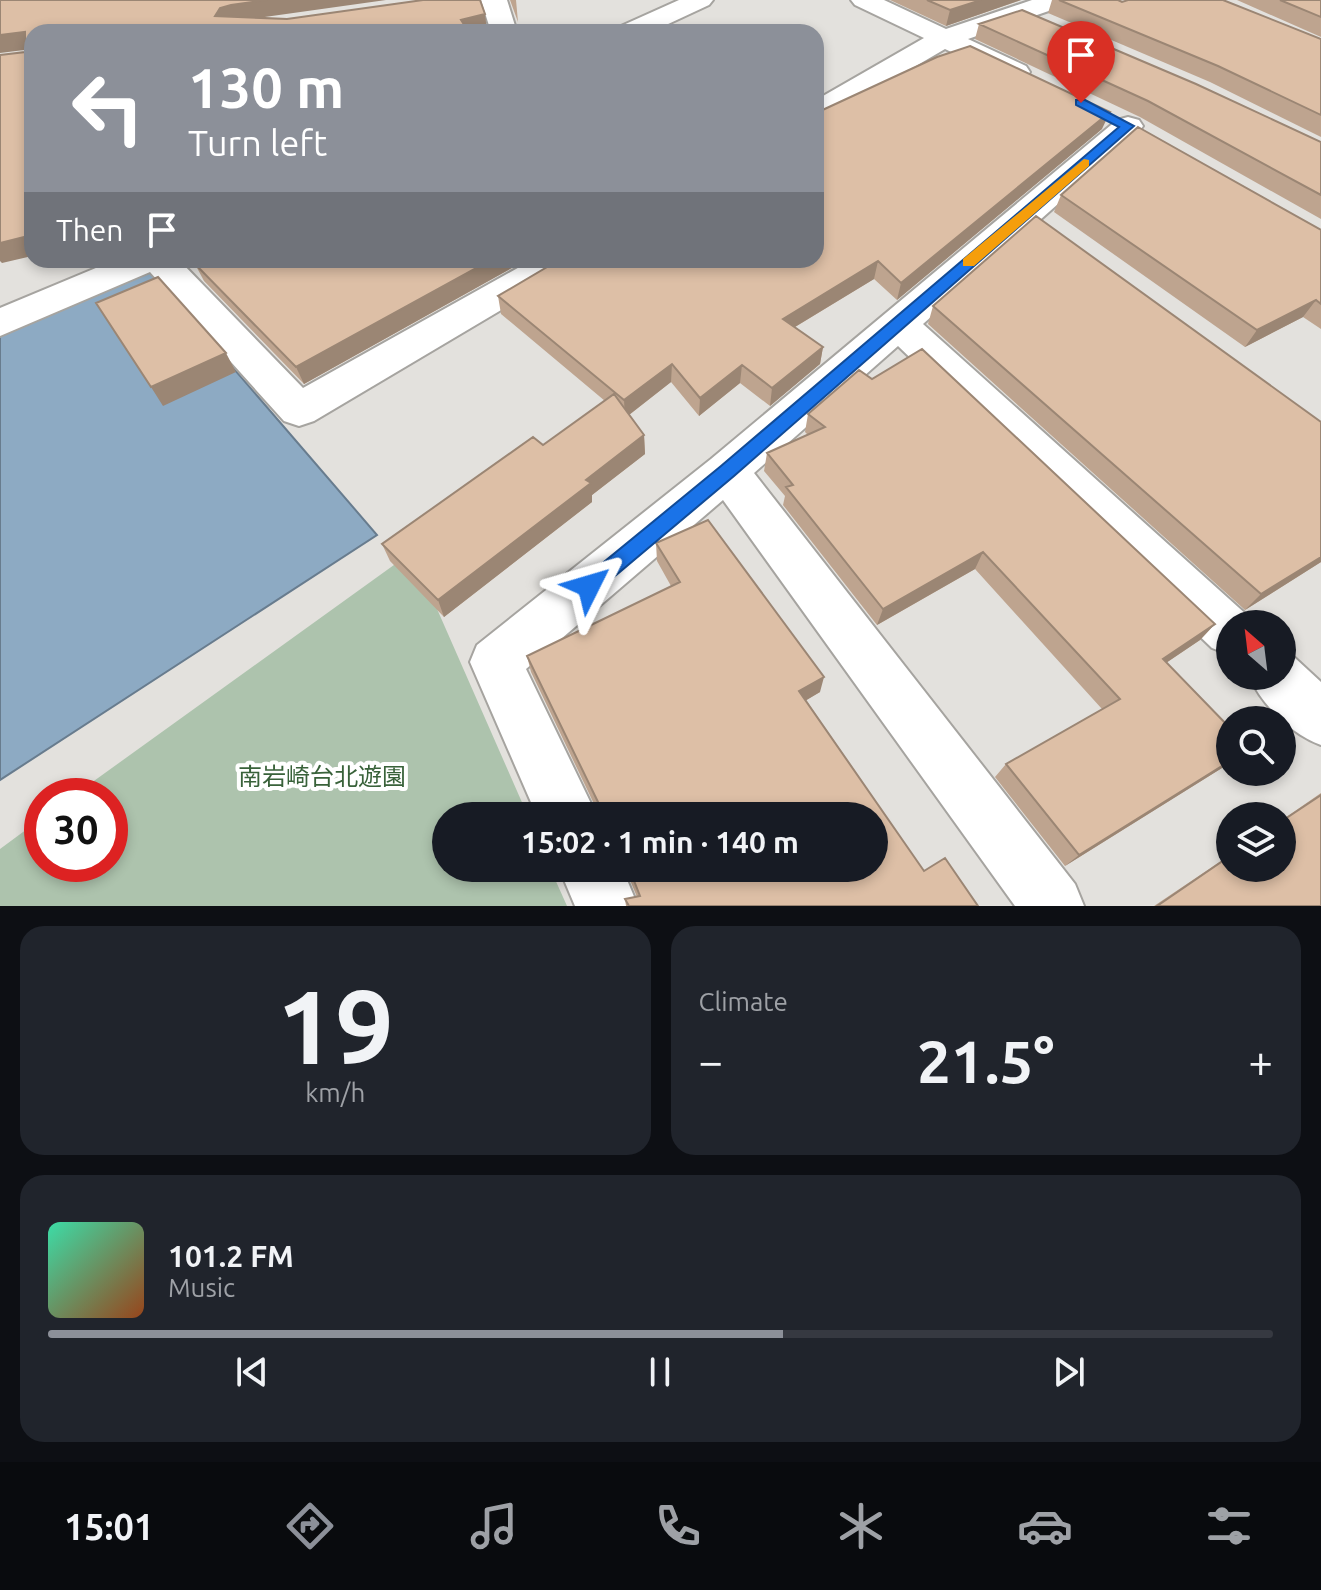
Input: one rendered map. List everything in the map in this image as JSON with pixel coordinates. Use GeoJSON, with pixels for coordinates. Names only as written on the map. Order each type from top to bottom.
{"type":"FeatureCollection","features":[{"type":"Feature","properties":{"kind":"street"},"geometry":{"type":"LineString","coordinates":[[494,0],[502,24]]}},
{"type":"Feature","properties":{"kind":"street"},"geometry":{"type":"LineString","coordinates":[[648,24],[700,0]]}},
{"type":"Feature","properties":{"kind":"street"},"geometry":{"type":"LineString","coordinates":[[864,0],[1047,86]]}},
{"type":"Feature","properties":{"kind":"street"},"geometry":{"type":"LineString","coordinates":[[824,107],[942,39],[1057,0]]}},
{"type":"Feature","properties":{"kind":"street"},"geometry":{"type":"LineString","coordinates":[[1016,12],[1057,29]]}},
{"type":"Feature","properties":{"kind":"street"},"geometry":{"type":"LineString","coordinates":[[561,802],[496,662],[727,471],[898,323],[1040,221],[1128,127]]}},
{"type":"Feature","properties":{"kind":"street"},"geometry":{"type":"LineString","coordinates":[[0,323],[128,268]]}},
{"type":"Feature","properties":{"kind":"street"},"geometry":{"type":"LineString","coordinates":[[166,268],[299,410],[545,268]]}},
{"type":"Feature","properties":{"kind":"street"},"geometry":{"type":"LineString","coordinates":[[898,323],[1216,619]]}},
{"type":"Feature","properties":{"kind":"street"},"geometry":{"type":"LineString","coordinates":[[727,471],[1053,906]]}},
{"type":"Feature","properties":{"kind":"street"},"geometry":{"type":"LineString","coordinates":[[1291,690],[1321,719]]}},
{"type":"Feature","properties":{"kind":"street"},"geometry":{"type":"LineString","coordinates":[[596,882],[607,906]]}},
{"type":"Feature","properties":{"kind":"green space","name":"南岩崎台北遊園"},"geometry":{"type":"Polygon","coordinates":[[[412,552],[522,802],[432,802],[432,882],[556,882],[567,906],[0,906],[0,849],[24,831],[24,882],[128,882],[128,778],[98,778],[412,552]]]}},
{"type":"Feature","properties":{"kind":"water"},"geometry":{"type":"Polygon","coordinates":[[[129,268],[147,268],[377,535],[0,780],[0,326],[129,268]]]}},
{"type":"Feature","properties":{"kind":"building"},"geometry":{"type":"Polygon","coordinates":[[[0,0],[267,0],[220,8],[215,16],[287,19],[423,0],[480,0],[485,14],[461,20],[464,24],[24,24],[24,32],[0,35],[0,0]]]}},
{"type":"Feature","properties":{"kind":"building"},"geometry":{"type":"Polygon","coordinates":[[[927,0],[981,0],[950,10],[927,0]]]}},
{"type":"Feature","properties":{"kind":"building"},"geometry":{"type":"Polygon","coordinates":[[[1059,0],[1223,0],[1321,39],[1321,115],[1218,66],[1059,0]]]}},
{"type":"Feature","properties":{"kind":"building"},"geometry":{"type":"Polygon","coordinates":[[[1280,0],[1321,0],[1321,17],[1280,0]]]}},
{"type":"Feature","properties":{"kind":"building"},"geometry":{"type":"Polygon","coordinates":[[[1022,10],[1196,84],[1321,142],[1321,195],[1148,101],[979,24],[1022,10]]]}},
{"type":"Feature","properties":{"kind":"building"},"geometry":{"type":"Polygon","coordinates":[[[970,46],[1110,112],[901,283],[878,261],[783,319],[823,347],[772,388],[742,365],[700,398],[672,364],[624,400],[498,296],[545,268],[824,268],[824,109],[937,57],[970,46]]]}},
{"type":"Feature","properties":{"kind":"building"},"geometry":{"type":"Polygon","coordinates":[[[24,52],[24,237],[0,243],[0,55],[24,52]]]}},
{"type":"Feature","properties":{"kind":"building"},"geometry":{"type":"Polygon","coordinates":[[[1138,127],[1321,230],[1321,304],[1316,300],[1257,330],[1061,195],[1138,127]]]}},
{"type":"Feature","properties":{"kind":"building"},"geometry":{"type":"Polygon","coordinates":[[[1036,216],[1321,422],[1321,557],[1261,594],[933,306],[1036,216]]]}},
{"type":"Feature","properties":{"kind":"building"},"geometry":{"type":"Polygon","coordinates":[[[199,268],[476,268],[296,367],[199,268]]]}},
{"type":"Feature","properties":{"kind":"building"},"geometry":{"type":"Polygon","coordinates":[[[158,277],[226,353],[151,387],[96,303],[158,277]]]}},
{"type":"Feature","properties":{"kind":"building"},"geometry":{"type":"Polygon","coordinates":[[[922,349],[1215,624],[1163,659],[1216,714],[1216,770],[1079,855],[1006,764],[1120,699],[983,552],[883,609],[786,487],[793,485],[767,453],[825,427],[808,414],[859,370],[872,379],[922,349]]]}},
{"type":"Feature","properties":{"kind":"building"},"geometry":{"type":"Polygon","coordinates":[[[614,394],[644,435],[586,480],[591,483],[438,600],[382,544],[533,437],[543,445],[614,394]]]}},
{"type":"Feature","properties":{"kind":"building"},"geometry":{"type":"Polygon","coordinates":[[[708,520],[824,677],[799,691],[876,802],[598,802],[527,656],[680,582],[656,543],[708,520]]]}},
{"type":"Feature","properties":{"kind":"building"},"geometry":{"type":"Polygon","coordinates":[[[1321,795],[1321,906],[1157,906],[1216,866],[1216,882],[1296,882],[1296,812],[1321,795]]]}},
{"type":"Feature","properties":{"kind":"building"},"geometry":{"type":"Polygon","coordinates":[[[888,819],[924,871],[945,858],[978,906],[629,906],[625,899],[640,896],[634,882],[888,882],[888,819]]]}},
{"type":"Feature","properties":{"kind":"slow traffic"},"geometry":{"type":"LineString","coordinates":[[969,262],[1084,163]]}},
{"type":"Feature","properties":{"kind":"route"},"geometry":{"type":"LineString","coordinates":[[589,586],[1128,126],[1081,103]]}}]}
